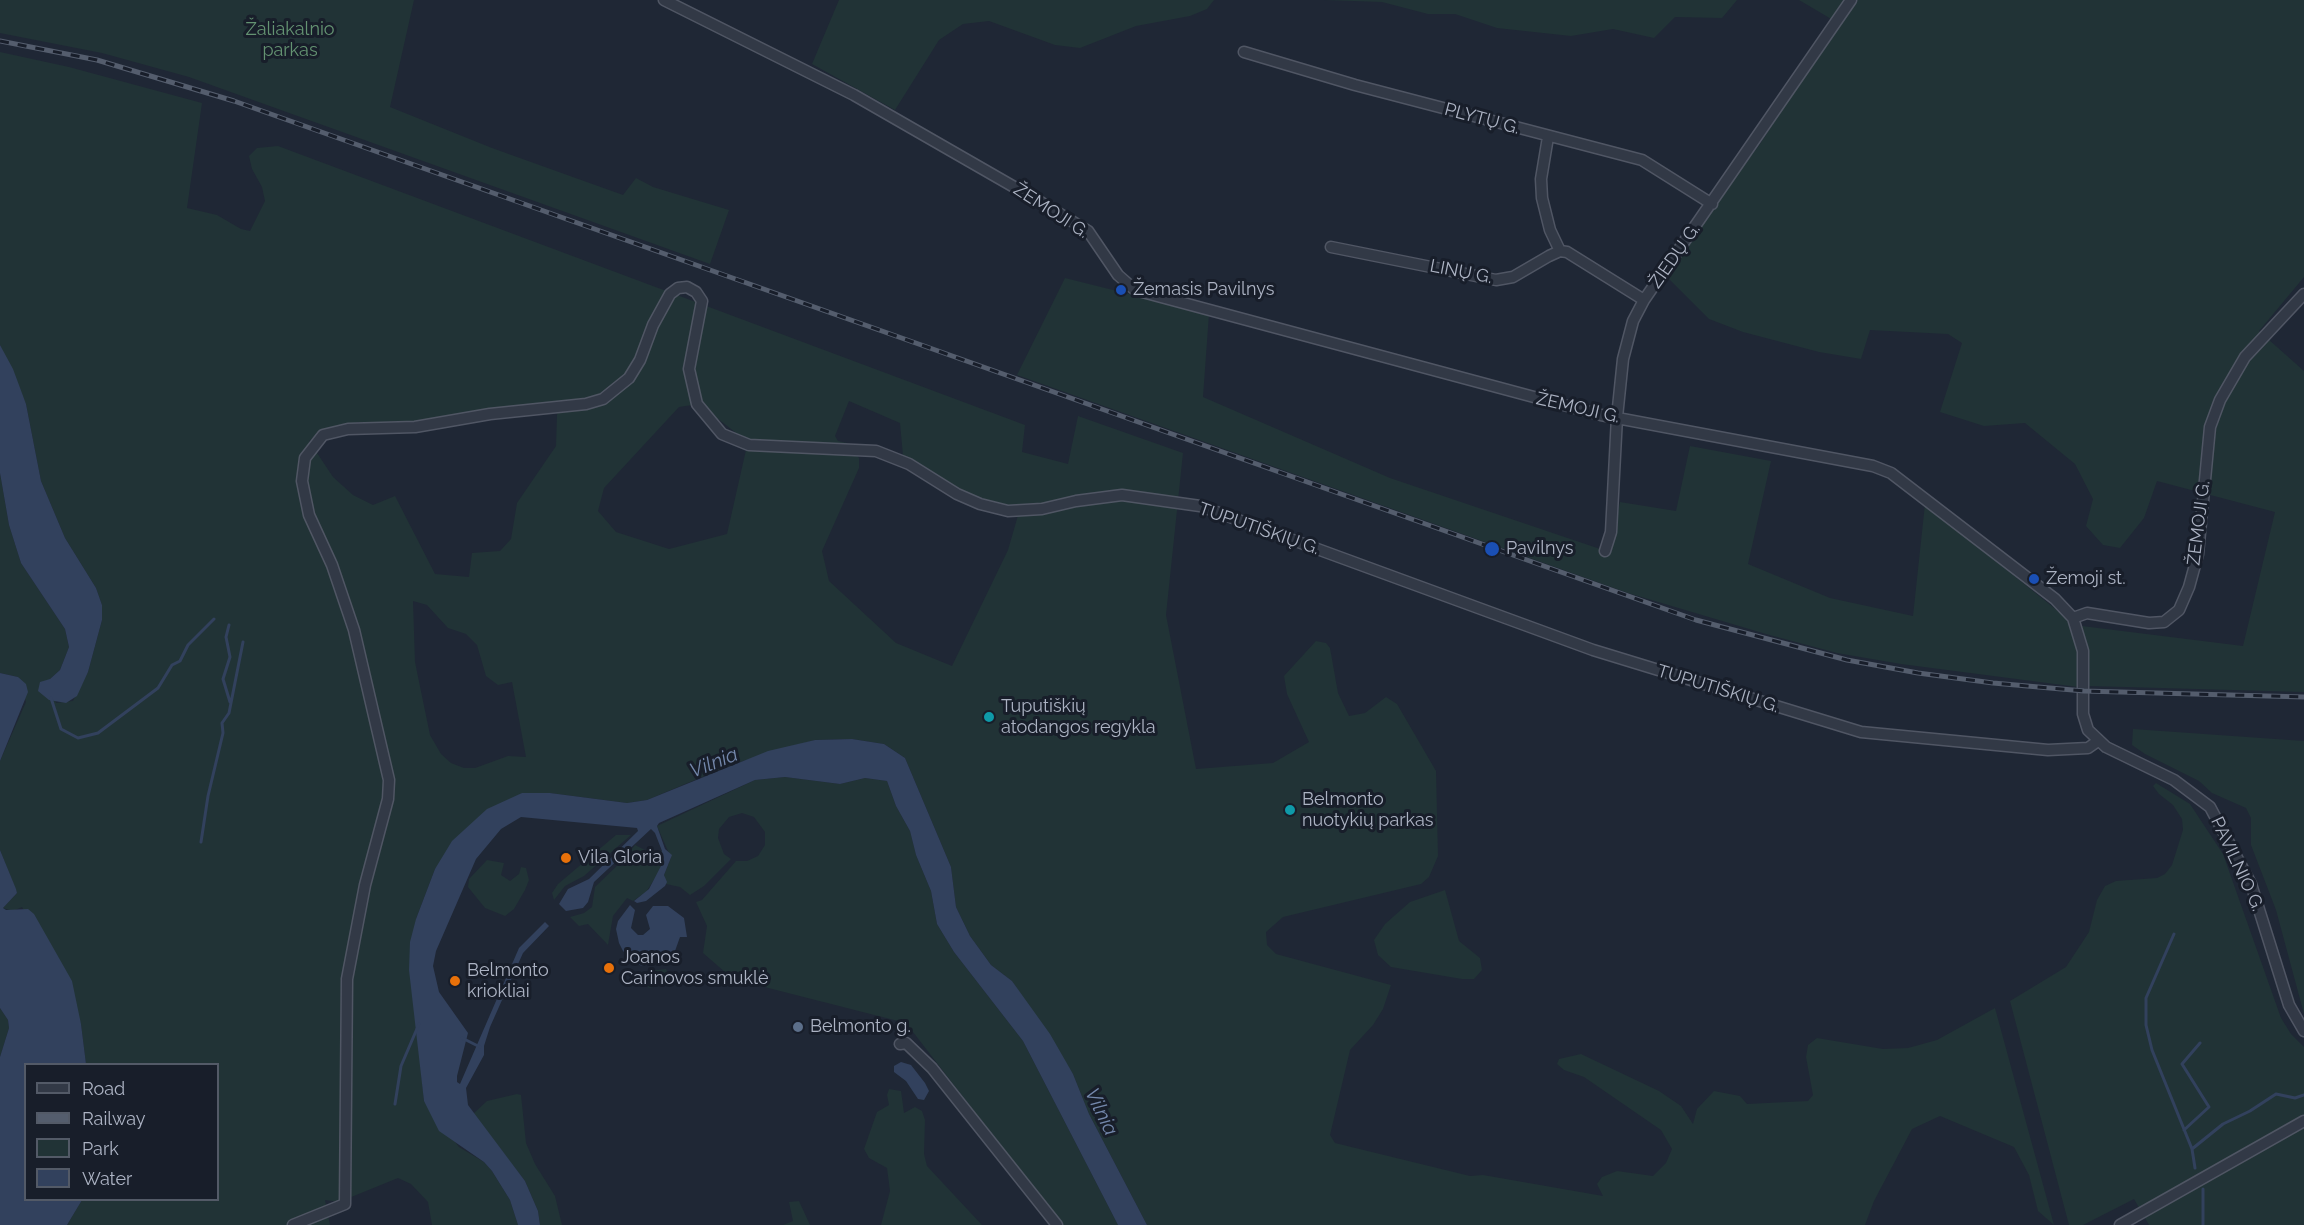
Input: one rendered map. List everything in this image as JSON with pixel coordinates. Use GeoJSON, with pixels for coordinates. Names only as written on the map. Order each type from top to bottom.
{"type":"FeatureCollection","features":[{"type":"Feature","properties":{"kind":"street","name":"ŽEMOJI G."},"geometry":{"type":"LineString","coordinates":[[664,0],[854,95],[1061,214],[1088,231],[1118,275],[1135,290],[1617,417],[1873,466],[1892,473],[2055,599],[2073,618],[2087,613],[2149,623],[2164,622],[2179,610],[2189,587],[2198,554],[2210,427],[2220,400],[2245,357],[2304,294]]}},
{"type":"Feature","properties":{"kind":"street","name":"ŽIEDŲ G."},"geometry":{"type":"LineString","coordinates":[[1605,551],[1611,532],[1617,417],[1627,338],[1644,300],[1851,0]]}},
{"type":"Feature","properties":{"kind":"street","name":"PLYTŲ G."},"geometry":{"type":"LineString","coordinates":[[1244,52],[1548,137],[1642,160],[1712,204]]}},
{"type":"Feature","properties":{"kind":"street"},"geometry":{"type":"LineString","coordinates":[[1548,137],[1541,179],[1542,198],[1550,230],[1560,251],[1576,256],[1644,300]]}},
{"type":"Feature","properties":{"kind":"street","name":"LINŲ G."},"geometry":{"type":"LineString","coordinates":[[1331,247],[1504,280],[1560,251]]}},
{"type":"Feature","properties":{"kind":"street","name":"TUPUTIŠKIŲ G."},"geometry":{"type":"LineString","coordinates":[[293,1225],[345,1204],[347,979],[365,885],[388,799],[389,780],[354,630],[332,565],[307,507],[302,481],[305,458],[323,435],[348,429],[415,427],[530,410],[586,405],[603,399],[629,378],[640,360],[653,325],[670,294],[678,288],[687,287],[699,295],[702,301],[689,369],[697,404],[722,434],[749,445],[876,451],[909,464],[957,494],[995,509],[1042,509],[1076,501],[1122,495],[1200,506],[1593,650],[1861,732],[2048,750],[2088,748],[2098,741]]}},
{"type":"Feature","properties":{"kind":"street","name":"PAVILNIO G."},"geometry":{"type":"LineString","coordinates":[[2073,618],[2083,651],[2084,721],[2098,741],[2118,755],[2174,780],[2210,807],[2251,884],[2289,1005],[2304,1031]]}},
{"type":"Feature","properties":{"kind":"street"},"geometry":{"type":"LineString","coordinates":[[900,1044],[906,1043],[932,1068],[1057,1225]]}},
{"type":"Feature","properties":{"kind":"street"},"geometry":{"type":"LineString","coordinates":[[2120,1225],[2304,1121]]}},
{"type":"Feature","properties":{"kind":"green space","name":"Žaliakalnio parkas"},"geometry":{"type":"Polygon","coordinates":[[[0,0],[414,0],[390,107],[492,148],[623,195],[636,178],[653,187],[729,210],[710,264],[189,77],[102,53],[0,33],[0,0]]]}},
{"type":"Feature","properties":{"kind":"green space"},"geometry":{"type":"Polygon","coordinates":[[[839,0],[1214,0],[1207,9],[1190,16],[1136,26],[1080,48],[1055,45],[989,21],[963,24],[939,40],[895,110],[812,64],[839,0]]]}},
{"type":"Feature","properties":{"kind":"green space"},"geometry":{"type":"Polygon","coordinates":[[[1324,0],[1737,0],[1722,18],[1675,17],[1654,38],[1613,29],[1571,36],[1497,28],[1455,14],[1428,14],[1382,2],[1324,0]]]}},
{"type":"Feature","properties":{"kind":"green space"},"geometry":{"type":"Polygon","coordinates":[[[1799,0],[2304,0],[2304,277],[2259,331],[2304,371],[2304,692],[2089,686],[2088,654],[2082,626],[2243,646],[2275,512],[2157,481],[2144,518],[2120,548],[2103,545],[2086,526],[2093,499],[2075,464],[2025,423],[1984,426],[1940,412],[1962,343],[1948,334],[1870,330],[1861,359],[1819,352],[1743,332],[1709,319],[1666,276],[1711,208],[1760,144],[1838,23],[1799,0]]]}},
{"type":"Feature","properties":{"kind":"green space"},"geometry":{"type":"Polygon","coordinates":[[[0,52],[69,67],[202,103],[187,208],[217,215],[241,229],[250,231],[265,201],[262,187],[252,169],[249,156],[257,148],[278,146],[1025,425],[1022,452],[1068,464],[1078,416],[1183,453],[1166,615],[1196,769],[1273,763],[1309,742],[1287,694],[1284,676],[1316,641],[1326,643],[1330,648],[1338,693],[1349,716],[1365,713],[1386,697],[1397,704],[1436,771],[1438,856],[1429,877],[1421,884],[1283,917],[1266,932],[1267,945],[1276,954],[1391,985],[1383,1009],[1373,1025],[1350,1050],[1330,1135],[1335,1143],[1470,1176],[1483,1175],[1603,1196],[1597,1184],[1602,1177],[1617,1171],[1653,1176],[1666,1163],[1672,1149],[1661,1130],[1584,1077],[1564,1070],[1557,1064],[1559,1059],[1581,1054],[1659,1091],[1681,1106],[1693,1124],[1697,1109],[1714,1091],[1740,1096],[1747,1104],[1808,1101],[1813,1095],[1806,1057],[1808,1045],[1817,1038],[1883,1049],[1908,1048],[1937,1040],[1995,1008],[2054,1225],[2038,1211],[2029,1175],[2014,1147],[1940,1116],[1912,1129],[1874,1201],[1865,1225],[1147,1225],[1089,1114],[1073,1074],[1012,981],[991,965],[970,936],[956,907],[951,867],[905,758],[884,744],[852,739],[815,740],[733,764],[647,800],[627,803],[550,793],[522,793],[435,869],[416,919],[417,1026],[424,1101],[459,1147],[484,1162],[492,1171],[510,1200],[518,1225],[432,1225],[428,1202],[411,1184],[398,1178],[339,1202],[325,1200],[330,1225],[67,1225],[81,1201],[219,1201],[219,1063],[86,1063],[81,1024],[22,907],[13,911],[3,908],[17,893],[0,850],[0,761],[26,702],[18,677],[0,673],[0,473],[9,525],[21,563],[65,629],[69,647],[60,670],[50,679],[56,703],[73,701],[88,672],[102,620],[102,605],[96,588],[65,538],[41,481],[26,404],[0,345],[0,52]],[[849,401],[835,436],[838,441],[847,443],[859,458],[859,468],[822,551],[829,581],[896,643],[952,666],[1008,550],[1021,505],[1005,506],[969,494],[903,456],[900,423],[849,401]],[[561,403],[398,424],[359,422],[325,430],[309,441],[333,477],[353,495],[373,505],[395,496],[435,574],[469,577],[472,553],[500,551],[511,539],[517,503],[556,446],[557,415],[561,403]],[[699,404],[679,407],[604,488],[598,511],[616,532],[669,549],[727,534],[746,450],[740,436],[699,404]],[[413,601],[415,662],[430,735],[441,754],[451,763],[464,768],[475,768],[508,756],[526,757],[512,682],[498,685],[486,676],[477,645],[466,634],[448,628],[427,605],[413,601]]]}},
{"type":"Feature","properties":{"kind":"green space"},"geometry":{"type":"Polygon","coordinates":[[[1065,278],[1209,314],[1203,397],[1390,478],[1609,552],[1620,502],[1676,511],[1690,446],[1771,461],[1748,564],[1830,598],[1913,616],[1925,504],[2064,616],[2070,625],[2078,652],[2078,687],[1901,664],[1837,653],[1766,634],[1628,593],[1017,375],[1065,278]]]}},
{"type":"Feature","properties":{"kind":"green space"},"geometry":{"type":"Polygon","coordinates":[[[2133,729],[2304,741],[2304,1014],[2276,910],[2251,845],[2251,818],[2246,808],[2212,793],[2199,781],[2132,745],[2133,729]]]}},
{"type":"Feature","properties":{"kind":"green space"},"geometry":{"type":"Polygon","coordinates":[[[785,777],[840,784],[865,778],[887,781],[896,806],[910,831],[916,855],[931,891],[937,924],[954,952],[1023,1041],[1118,1225],[1062,1225],[913,1032],[898,1021],[733,979],[703,953],[707,926],[696,902],[702,900],[736,861],[747,861],[758,856],[765,845],[765,832],[754,817],[742,813],[729,817],[719,829],[718,838],[724,854],[731,859],[704,886],[690,895],[680,887],[666,884],[664,875],[671,858],[657,826],[755,780],[785,777]]]}},
{"type":"Feature","properties":{"kind":"green space"},"geometry":{"type":"Polygon","coordinates":[[[2156,783],[2190,804],[2223,854],[2281,1018],[2291,1034],[2304,1047],[2304,1225],[2149,1225],[2134,1199],[2083,1225],[2069,1225],[2010,1001],[2066,967],[2089,932],[2097,900],[2105,886],[2116,881],[2157,878],[2165,874],[2172,865],[2183,830],[2182,819],[2173,805],[2153,786],[2156,783]]]}},
{"type":"Feature","properties":{"kind":"green space"},"geometry":{"type":"Polygon","coordinates":[[[616,835],[631,835],[584,876],[565,886],[554,900],[552,893],[558,884],[616,835]]]}},
{"type":"Feature","properties":{"kind":"green space"},"geometry":{"type":"Polygon","coordinates":[[[635,845],[647,851],[662,851],[662,864],[646,892],[633,901],[627,898],[613,916],[608,945],[588,924],[579,926],[570,917],[584,913],[592,907],[595,887],[635,845]]]}},
{"type":"Feature","properties":{"kind":"green space"},"geometry":{"type":"Polygon","coordinates":[[[487,860],[504,863],[501,875],[510,881],[519,874],[521,867],[526,868],[529,880],[525,890],[514,909],[505,916],[485,908],[468,887],[469,879],[487,860]]]}},
{"type":"Feature","properties":{"kind":"green space"},"geometry":{"type":"Polygon","coordinates":[[[1445,890],[1459,941],[1480,958],[1482,970],[1474,979],[1462,979],[1391,967],[1378,955],[1374,940],[1385,924],[1410,902],[1445,890]]]}},
{"type":"Feature","properties":{"kind":"green space"},"geometry":{"type":"Polygon","coordinates":[[[666,969],[673,983],[649,988],[637,976],[640,972],[666,969]]]}},
{"type":"Feature","properties":{"kind":"green space"},"geometry":{"type":"Polygon","coordinates":[[[0,1008],[8,1020],[9,1028],[0,1057],[0,1008]]]}},
{"type":"Feature","properties":{"kind":"green space"},"geometry":{"type":"Polygon","coordinates":[[[889,1089],[901,1091],[904,1113],[915,1107],[922,1111],[925,1120],[924,1154],[927,1166],[982,1225],[881,1225],[890,1191],[887,1168],[869,1158],[864,1149],[877,1112],[889,1105],[887,1095],[889,1089]]]}},
{"type":"Feature","properties":{"kind":"green space"},"geometry":{"type":"Polygon","coordinates":[[[521,1095],[526,1143],[535,1164],[555,1196],[562,1225],[540,1225],[538,1211],[525,1181],[473,1114],[487,1101],[521,1095]]]}},
{"type":"Feature","properties":{"kind":"green space"},"geometry":{"type":"Polygon","coordinates":[[[799,1201],[810,1225],[783,1225],[793,1221],[789,1202],[799,1201]]]}},
{"type":"Feature","properties":{"kind":"water"},"geometry":{"type":"Polygon","coordinates":[[[0,345],[13,369],[26,404],[41,481],[65,538],[96,588],[102,605],[102,620],[88,672],[77,696],[66,703],[49,700],[38,691],[40,682],[50,679],[60,670],[69,647],[65,629],[21,563],[9,525],[0,473],[0,345]]]}},
{"type":"Feature","properties":{"kind":"water"},"geometry":{"type":"Polygon","coordinates":[[[0,673],[18,677],[26,684],[28,692],[0,761],[0,673]]]}},
{"type":"Feature","properties":{"kind":"water"},"geometry":{"type":"Polygon","coordinates":[[[852,739],[884,744],[905,758],[951,867],[956,907],[970,936],[991,965],[1012,981],[1050,1034],[1073,1074],[1089,1114],[1147,1225],[1118,1225],[1023,1041],[954,952],[937,924],[931,891],[916,855],[910,831],[896,806],[887,781],[865,778],[840,784],[785,777],[755,780],[659,823],[657,826],[665,849],[672,855],[664,875],[667,882],[665,886],[646,901],[637,903],[634,901],[649,889],[662,864],[659,858],[662,851],[651,829],[594,882],[588,902],[583,908],[566,911],[559,904],[568,889],[589,879],[638,831],[637,828],[521,817],[501,829],[476,859],[436,951],[433,966],[439,992],[468,1033],[457,1076],[457,1082],[460,1084],[519,948],[545,922],[549,926],[523,953],[490,1027],[484,1046],[484,1055],[466,1088],[468,1105],[525,1181],[538,1211],[540,1225],[518,1225],[510,1200],[492,1171],[484,1162],[439,1131],[424,1101],[409,970],[410,942],[435,869],[452,841],[487,809],[522,793],[550,793],[627,803],[647,800],[768,751],[815,740],[852,739]]]}},
{"type":"Feature","properties":{"kind":"water"},"geometry":{"type":"Polygon","coordinates":[[[0,850],[17,893],[3,908],[6,910],[28,909],[34,914],[72,981],[81,1024],[86,1063],[24,1063],[24,1201],[81,1201],[67,1225],[0,1225],[0,1057],[9,1028],[8,1020],[0,1008],[0,850]]]}},
{"type":"Feature","properties":{"kind":"water"},"geometry":{"type":"Polygon","coordinates":[[[630,905],[635,910],[631,928],[638,935],[643,935],[650,929],[646,915],[653,906],[668,906],[684,918],[687,937],[680,937],[675,951],[656,960],[657,964],[642,966],[635,963],[623,951],[616,929],[618,921],[630,905]]]}},
{"type":"Feature","properties":{"kind":"water"},"geometry":{"type":"Polygon","coordinates":[[[901,1062],[911,1065],[925,1083],[929,1091],[924,1100],[918,1099],[906,1081],[894,1072],[894,1066],[901,1062]]]}},
{"type":"Feature","properties":{"kind":"waterway"},"geometry":{"type":"LineString","coordinates":[[51,698],[61,729],[78,738],[98,733],[158,688],[172,665],[180,661],[188,645],[214,619]]}},
{"type":"Feature","properties":{"kind":"waterway"},"geometry":{"type":"LineString","coordinates":[[229,625],[226,637],[230,657],[223,679],[230,702]]}},
{"type":"Feature","properties":{"kind":"waterway"},"geometry":{"type":"LineString","coordinates":[[201,842],[208,796],[223,733],[222,723],[229,713],[243,642]]}},
{"type":"Feature","properties":{"kind":"waterway"},"geometry":{"type":"LineString","coordinates":[[2174,934],[2146,998],[2146,1025],[2152,1050],[2192,1149]]}},
{"type":"Feature","properties":{"kind":"waterway"},"geometry":{"type":"LineString","coordinates":[[395,1104],[401,1066],[419,1024]]}},
{"type":"Feature","properties":{"kind":"waterway"},"geometry":{"type":"LineString","coordinates":[[462,1038],[480,1047]]}},
{"type":"Feature","properties":{"kind":"waterway"},"geometry":{"type":"LineString","coordinates":[[2184,1130],[2209,1107],[2182,1064],[2200,1043]]}},
{"type":"Feature","properties":{"kind":"waterway"},"geometry":{"type":"LineString","coordinates":[[2195,1168],[2192,1149],[2223,1124],[2250,1111],[2276,1094],[2295,1098],[2304,1095]]}},
{"type":"Feature","properties":{"kind":"waterway"},"geometry":{"type":"LineString","coordinates":[[2203,1189],[2203,1225]]}},
{"type":"Feature","properties":{"kind":"railway"},"geometry":{"type":"LineString","coordinates":[[0,41],[97,60],[234,101],[1696,620],[1847,660],[1993,683],[2084,691],[2304,697]]}},
{"type":"Feature","properties":{"kind":"place","name":"Žemasis Pavilnys"},"geometry":{"type":"Point","coordinates":[1121,290]}},
{"type":"Feature","properties":{"kind":"place","name":"Pavilnys"},"geometry":{"type":"Point","coordinates":[1492,549]}},
{"type":"Feature","properties":{"kind":"place","name":"Žemoji st."},"geometry":{"type":"Point","coordinates":[2034,579]}},
{"type":"Feature","properties":{"kind":"place","name":"Tuputiškių atodangos regykla"},"geometry":{"type":"Point","coordinates":[989,717]}},
{"type":"Feature","properties":{"kind":"place","name":"Belmonto nuotykių parkas"},"geometry":{"type":"Point","coordinates":[1290,810]}},
{"type":"Feature","properties":{"kind":"place","name":"Vila Gloria"},"geometry":{"type":"Point","coordinates":[566,858]}},
{"type":"Feature","properties":{"kind":"place","name":"Joanos Carinovos smuklė"},"geometry":{"type":"Point","coordinates":[609,968]}},
{"type":"Feature","properties":{"kind":"place","name":"Belmonto kriokliai"},"geometry":{"type":"Point","coordinates":[455,981]}},
{"type":"Feature","properties":{"kind":"place","name":"Belmonto g."},"geometry":{"type":"Point","coordinates":[798,1027]}},
{"type":"Feature","properties":{"kind":"water label","name":"Vilnia"},"geometry":{"type":"Point","coordinates":[714,763]}},
{"type":"Feature","properties":{"kind":"water label","name":"Vilnia"},"geometry":{"type":"Point","coordinates":[1101,1112]}}]}
